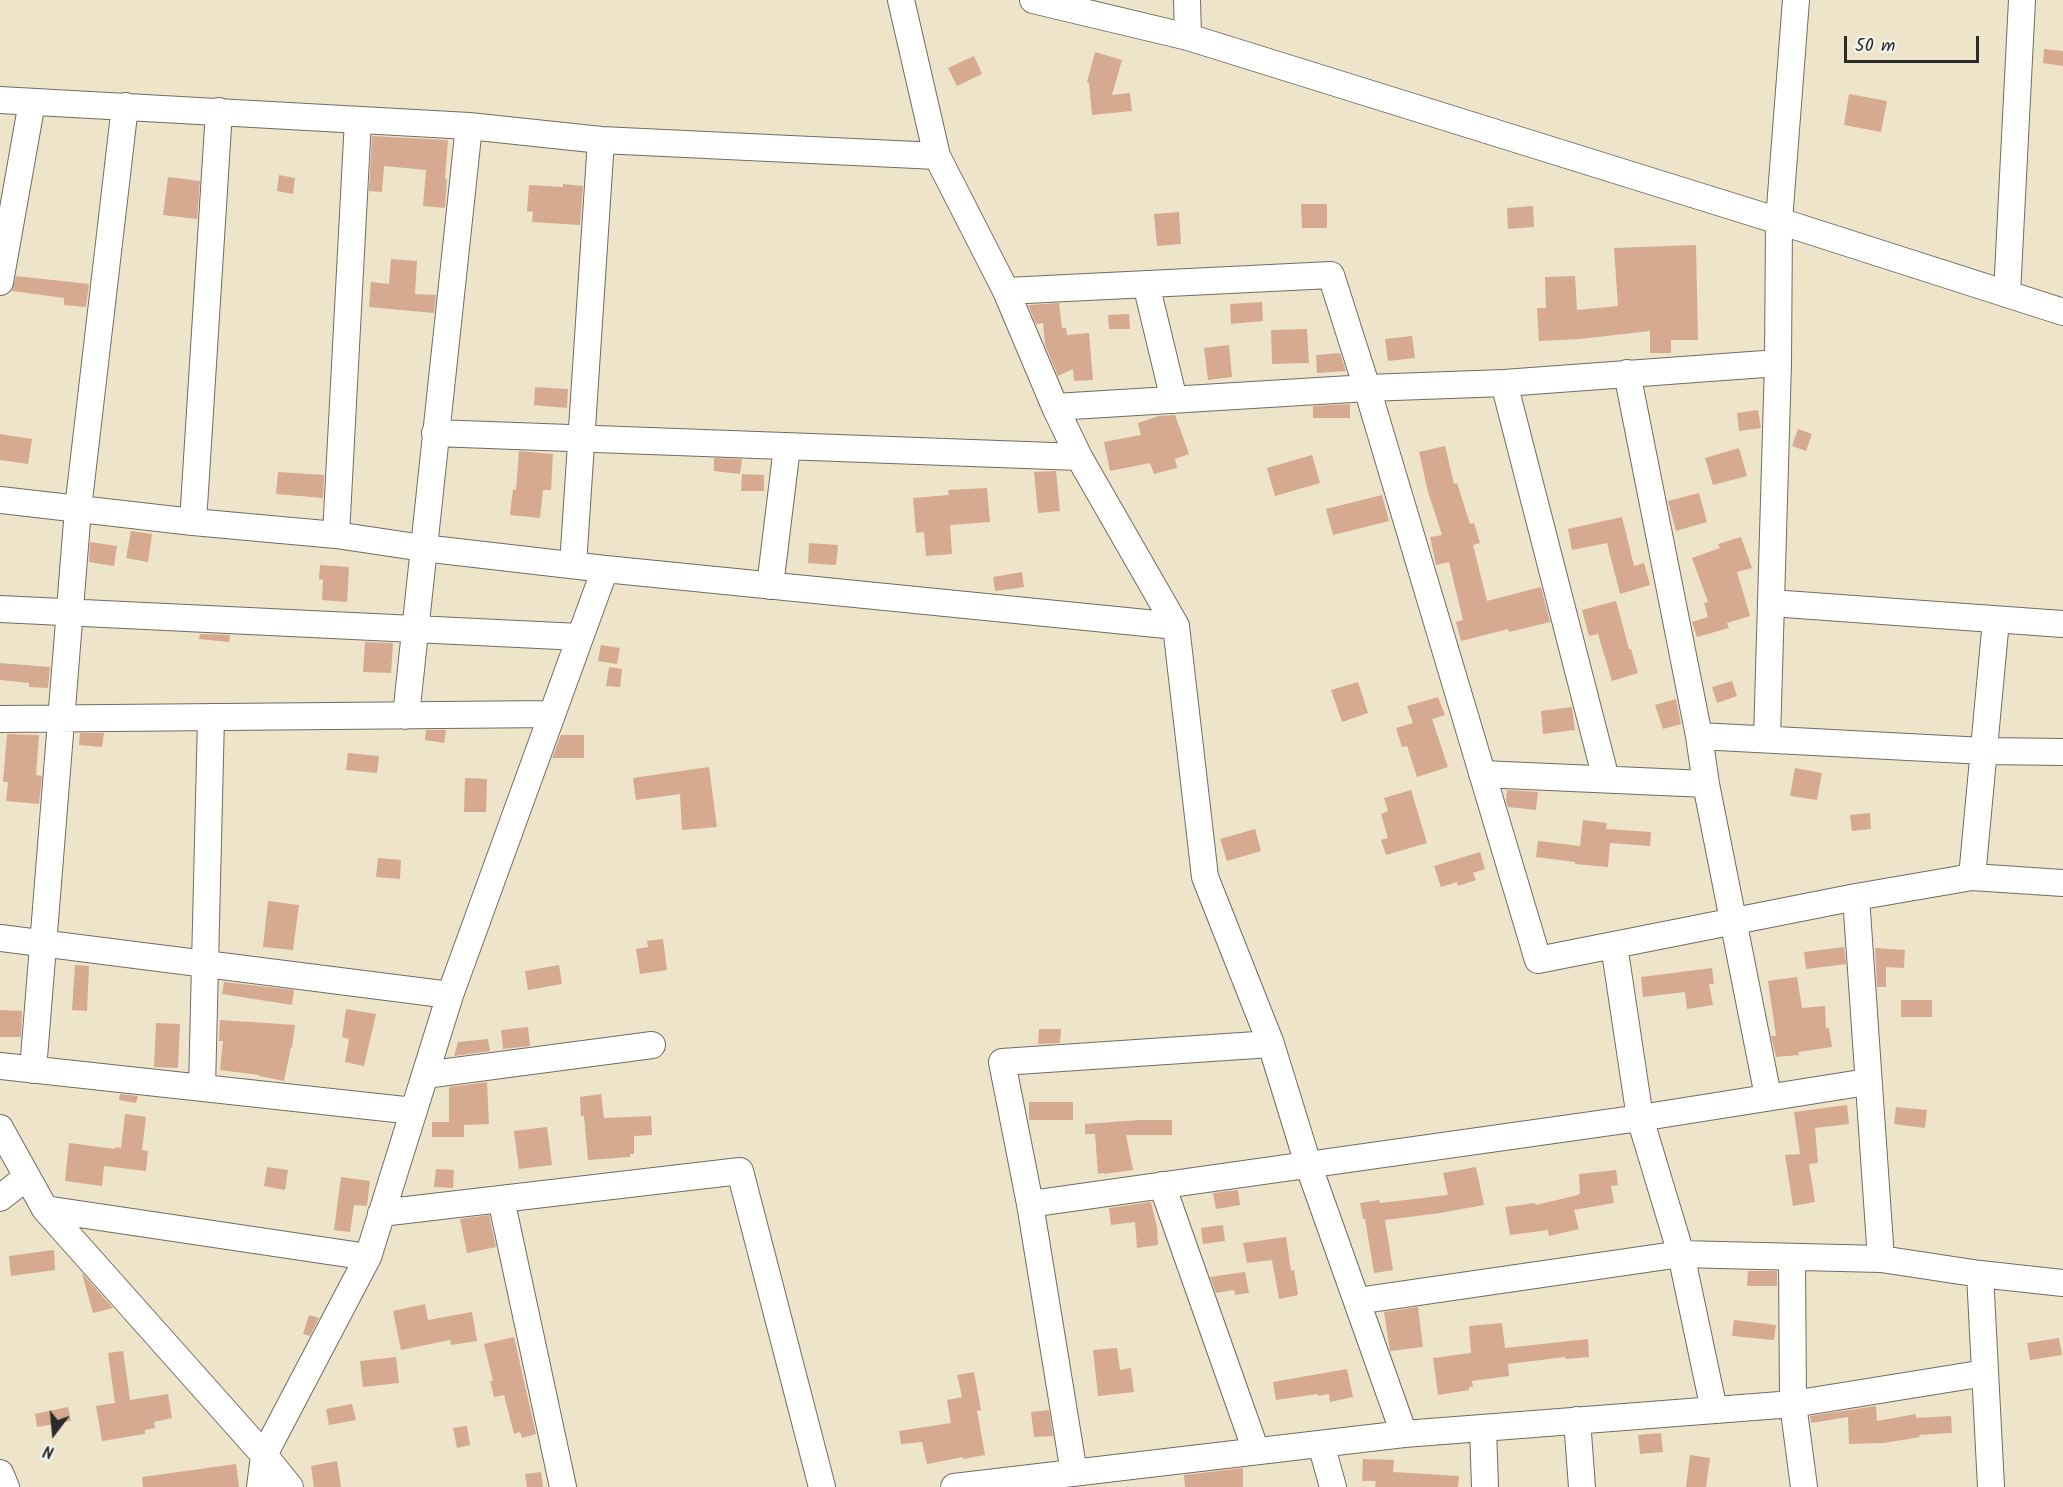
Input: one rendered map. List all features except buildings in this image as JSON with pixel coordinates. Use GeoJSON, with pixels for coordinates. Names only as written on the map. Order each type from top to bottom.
{"type":"FeatureCollection","features":[{"type":"Feature","properties":{"kind":"street"},"geometry":{"type":"LineString","coordinates":[[901,0],[938,156],[1006,291],[1055,407],[1079,457],[1176,626],[1205,877],[1271,1044],[1308,1164],[1404,1434]]}},
{"type":"Feature","properties":{"kind":"street"},"geometry":{"type":"LineString","coordinates":[[1187,0],[1188,37]]}},
{"type":"Feature","properties":{"kind":"street"},"geometry":{"type":"LineString","coordinates":[[1767,740],[1778,363],[1779,221],[1796,0]]}},
{"type":"Feature","properties":{"kind":"street"},"geometry":{"type":"LineString","coordinates":[[2007,294],[2022,0]]}},
{"type":"Feature","properties":{"kind":"street"},"geometry":{"type":"LineString","coordinates":[[1044,1],[1188,37],[2063,312]]}},
{"type":"Feature","properties":{"kind":"street"},"geometry":{"type":"LineString","coordinates":[[0,100],[469,126],[601,140],[938,156]]}},
{"type":"Feature","properties":{"kind":"street"},"geometry":{"type":"LineString","coordinates":[[0,282],[32,102]]}},
{"type":"Feature","properties":{"kind":"street"},"geometry":{"type":"LineString","coordinates":[[33,1070],[78,509],[125,106]]}},
{"type":"Feature","properties":{"kind":"street"},"geometry":{"type":"LineString","coordinates":[[193,522],[219,111]]}},
{"type":"Feature","properties":{"kind":"street"},"geometry":{"type":"LineString","coordinates":[[336,535],[358,120]]}},
{"type":"Feature","properties":{"kind":"street"},"geometry":{"type":"LineString","coordinates":[[406,716],[469,126]]}},
{"type":"Feature","properties":{"kind":"street"},"geometry":{"type":"LineString","coordinates":[[573,566],[601,140]]}},
{"type":"Feature","properties":{"kind":"street"},"geometry":{"type":"LineString","coordinates":[[1006,291],[1331,275],[1538,960],[1856,897],[1972,877],[2063,883]]}},
{"type":"Feature","properties":{"kind":"street"},"geometry":{"type":"LineString","coordinates":[[1146,284],[1174,400]]}},
{"type":"Feature","properties":{"kind":"street"},"geometry":{"type":"LineString","coordinates":[[1055,407],[1367,388],[1504,383],[1778,363]]}},
{"type":"Feature","properties":{"kind":"street"},"geometry":{"type":"LineString","coordinates":[[1627,373],[1699,736],[1732,922],[1768,1096]]}},
{"type":"Feature","properties":{"kind":"street"},"geometry":{"type":"LineString","coordinates":[[1504,383],[1606,779]]}},
{"type":"Feature","properties":{"kind":"street"},"geometry":{"type":"LineString","coordinates":[[435,434],[1079,457]]}},
{"type":"Feature","properties":{"kind":"street"},"geometry":{"type":"LineString","coordinates":[[770,586],[787,447]]}},
{"type":"Feature","properties":{"kind":"street"},"geometry":{"type":"LineString","coordinates":[[0,500],[193,522],[336,535],[573,566],[1176,626]]}},
{"type":"Feature","properties":{"kind":"street"},"geometry":{"type":"LineString","coordinates":[[260,1487],[264,1455],[368,1257],[450,995],[605,569]]}},
{"type":"Feature","properties":{"kind":"street"},"geometry":{"type":"LineString","coordinates":[[1771,603],[2063,624]]}},
{"type":"Feature","properties":{"kind":"street"},"geometry":{"type":"LineString","coordinates":[[0,609],[580,636]]}},
{"type":"Feature","properties":{"kind":"street"},"geometry":{"type":"LineString","coordinates":[[1972,877],[1996,620]]}},
{"type":"Feature","properties":{"kind":"street"},"geometry":{"type":"LineString","coordinates":[[0,719],[552,714]]}},
{"type":"Feature","properties":{"kind":"street"},"geometry":{"type":"LineString","coordinates":[[202,1088],[211,717]]}},
{"type":"Feature","properties":{"kind":"street"},"geometry":{"type":"LineString","coordinates":[[1699,736],[1984,751],[2063,752]]}},
{"type":"Feature","properties":{"kind":"street"},"geometry":{"type":"LineString","coordinates":[[1482,774],[1706,783]]}},
{"type":"Feature","properties":{"kind":"street"},"geometry":{"type":"LineString","coordinates":[[1856,897],[1867,1082],[1881,1258]]}},
{"type":"Feature","properties":{"kind":"street"},"geometry":{"type":"LineString","coordinates":[[0,938],[450,995]]}},
{"type":"Feature","properties":{"kind":"street"},"geometry":{"type":"LineString","coordinates":[[1614,945],[1640,1118],[1681,1254],[1714,1410]]}},
{"type":"Feature","properties":{"kind":"street"},"geometry":{"type":"LineString","coordinates":[[1062,1479],[1030,1204],[1002,1062],[1271,1044]]}},
{"type":"Feature","properties":{"kind":"street"},"geometry":{"type":"LineString","coordinates":[[425,1075],[652,1045]]}},
{"type":"Feature","properties":{"kind":"street"},"geometry":{"type":"LineString","coordinates":[[0,1066],[414,1111]]}},
{"type":"Feature","properties":{"kind":"street"},"geometry":{"type":"LineString","coordinates":[[1030,1204],[1640,1118],[1867,1082]]}},
{"type":"Feature","properties":{"kind":"street"},"geometry":{"type":"LineString","coordinates":[[0,1128],[45,1209],[290,1487]]}},
{"type":"Feature","properties":{"kind":"street"},"geometry":{"type":"LineString","coordinates":[[381,1213],[740,1171],[822,1487]]}},
{"type":"Feature","properties":{"kind":"street"},"geometry":{"type":"LineString","coordinates":[[0,1198],[27,1177]]}},
{"type":"Feature","properties":{"kind":"street"},"geometry":{"type":"LineString","coordinates":[[1162,1185],[1256,1451]]}},
{"type":"Feature","properties":{"kind":"street"},"geometry":{"type":"LineString","coordinates":[[501,1198],[563,1487]]}},
{"type":"Feature","properties":{"kind":"street"},"geometry":{"type":"LineString","coordinates":[[45,1209],[368,1257]]}},
{"type":"Feature","properties":{"kind":"street"},"geometry":{"type":"LineString","coordinates":[[1357,1301],[1681,1254],[1881,1258],[1980,1274],[2063,1283]]}},
{"type":"Feature","properties":{"kind":"street"},"geometry":{"type":"LineString","coordinates":[[1792,1257],[1793,1404],[1804,1487]]}},
{"type":"Feature","properties":{"kind":"street"},"geometry":{"type":"LineString","coordinates":[[1980,1274],[1991,1487]]}},
{"type":"Feature","properties":{"kind":"street"},"geometry":{"type":"LineString","coordinates":[[954,1487],[1062,1479],[1256,1451],[1404,1434],[1793,1404],[1985,1372]]}},
{"type":"Feature","properties":{"kind":"street"},"geometry":{"type":"LineString","coordinates":[[1576,1420],[1582,1487]]}},
{"type":"Feature","properties":{"kind":"street"},"geometry":{"type":"LineString","coordinates":[[1483,1428],[1485,1487]]}},
{"type":"Feature","properties":{"kind":"street"},"geometry":{"type":"LineString","coordinates":[[1321,1444],[1333,1487]]}},
{"type":"Feature","properties":{"kind":"street"},"geometry":{"type":"LineString","coordinates":[[0,1473],[6,1487]]}}]}
